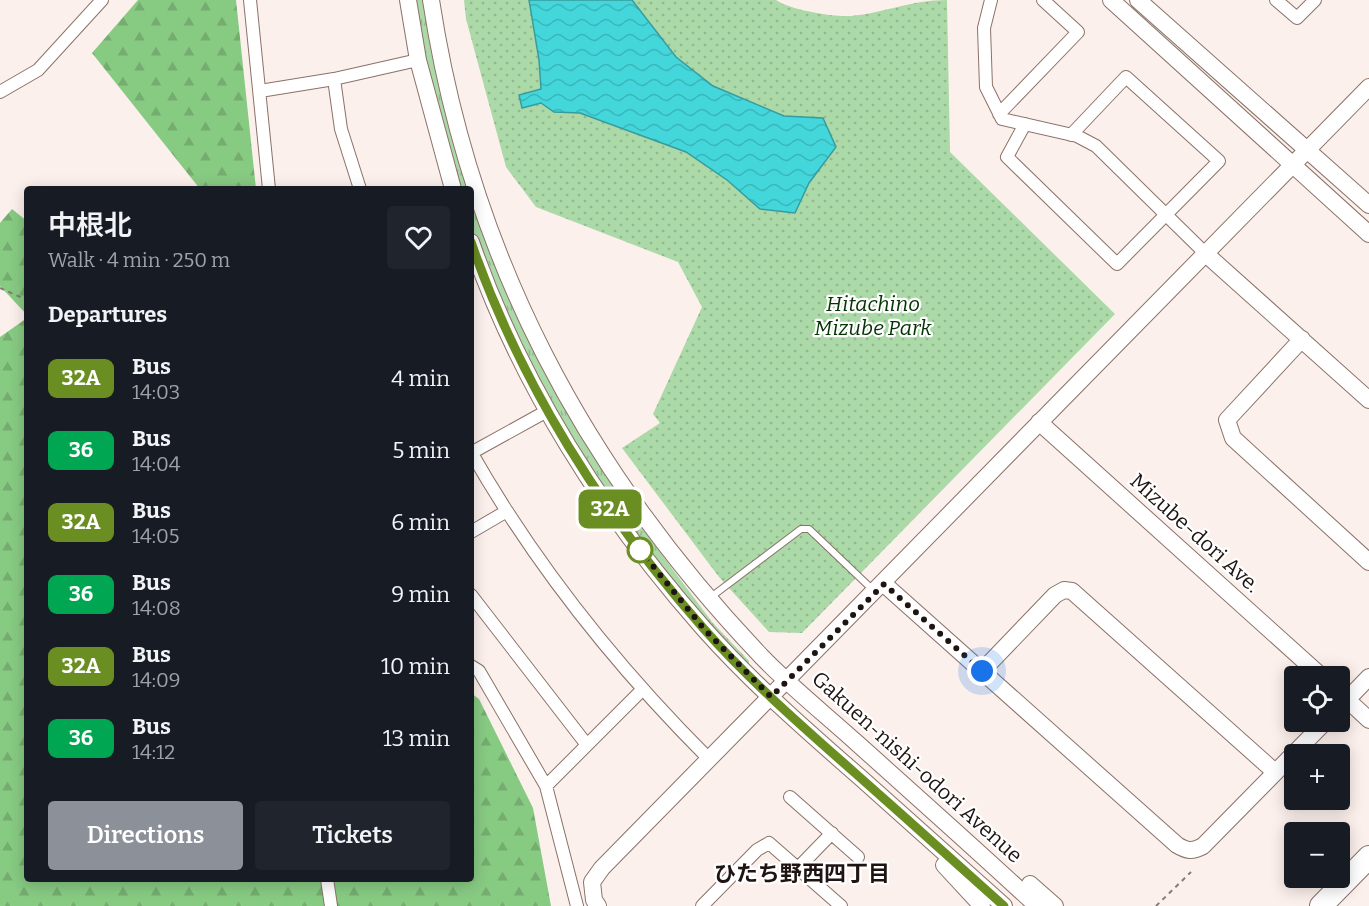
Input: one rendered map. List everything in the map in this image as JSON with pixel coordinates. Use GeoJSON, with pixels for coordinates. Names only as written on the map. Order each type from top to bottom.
{"type":"FeatureCollection","features":[{"type":"Feature","properties":{"kind":"highway"},"geometry":{"type":"LineString","coordinates":[[1321,906],[1369,857]]}},
{"type":"Feature","properties":{"kind":"street"},"geometry":{"type":"LineString","coordinates":[[0,92],[38,70],[102,0]]}},
{"type":"Feature","properties":{"kind":"street"},"geometry":{"type":"LineString","coordinates":[[250,0],[269,186]]}},
{"type":"Feature","properties":{"kind":"street"},"geometry":{"type":"LineString","coordinates":[[408,0],[418,60],[452,186]]}},
{"type":"Feature","properties":{"kind":"street","name":"Gakuen-nishi-odori Avenue"},"geometry":{"type":"LineString","coordinates":[[431,0],[439,52],[465,159],[504,269],[540,349],[567,401],[621,486],[670,554],[708,599],[787,681],[1037,906]]}},
{"type":"Feature","properties":{"kind":"street"},"geometry":{"type":"LineString","coordinates":[[991,0],[984,28],[986,87],[1002,119],[1071,135],[1096,146],[1207,255],[1369,400]]}},
{"type":"Feature","properties":{"kind":"street"},"geometry":{"type":"LineString","coordinates":[[999,114],[1078,32],[1043,0]]}},
{"type":"Feature","properties":{"kind":"street"},"geometry":{"type":"LineString","coordinates":[[1112,0],[1369,234]]}},
{"type":"Feature","properties":{"kind":"street"},"geometry":{"type":"LineString","coordinates":[[1138,0],[1369,205]]}},
{"type":"Feature","properties":{"kind":"street"},"geometry":{"type":"LineString","coordinates":[[1276,0],[1297,18],[1315,0]]}},
{"type":"Feature","properties":{"kind":"street"},"geometry":{"type":"LineString","coordinates":[[260,91],[334,79],[418,60]]}},
{"type":"Feature","properties":{"kind":"street"},"geometry":{"type":"LineString","coordinates":[[1025,124],[1007,157],[1117,264],[1219,161],[1126,77],[1071,135]]}},
{"type":"Feature","properties":{"kind":"street"},"geometry":{"type":"LineString","coordinates":[[334,79],[341,129],[359,186]]}},
{"type":"Feature","properties":{"kind":"street"},"geometry":{"type":"LineString","coordinates":[[598,906],[594,900],[592,882],[602,868],[880,588],[1369,87]]}},
{"type":"Feature","properties":{"kind":"street"},"geometry":{"type":"LineString","coordinates":[[474,251],[484,280],[547,411],[602,498],[654,569],[705,630],[771,697],[1004,906]]}},
{"type":"Feature","properties":{"kind":"street"},"geometry":{"type":"LineString","coordinates":[[1302,339],[1227,420],[1233,438],[1369,562]]}},
{"type":"Feature","properties":{"kind":"street"},"geometry":{"type":"LineString","coordinates":[[474,451],[547,411]]}},
{"type":"Feature","properties":{"kind":"street","name":"Mizube-dori Ave."},"geometry":{"type":"LineString","coordinates":[[1040,422],[1310,666]]}},
{"type":"Feature","properties":{"kind":"street"},"geometry":{"type":"LineString","coordinates":[[474,458],[554,583],[642,690],[709,759]]}},
{"type":"Feature","properties":{"kind":"street"},"geometry":{"type":"LineString","coordinates":[[474,530],[507,511]]}},
{"type":"Feature","properties":{"kind":"street"},"geometry":{"type":"LineString","coordinates":[[880,588],[982,671],[1177,846],[1186,851],[1194,851],[1203,846],[1315,732]]}},
{"type":"Feature","properties":{"kind":"street"},"geometry":{"type":"LineString","coordinates":[[982,671],[1055,595],[1064,590],[1072,591],[1275,772]]}},
{"type":"Feature","properties":{"kind":"street"},"geometry":{"type":"LineString","coordinates":[[474,599],[587,745]]}},
{"type":"Feature","properties":{"kind":"street"},"geometry":{"type":"LineString","coordinates":[[474,668],[479,671],[546,786],[577,906]]}},
{"type":"Feature","properties":{"kind":"street"},"geometry":{"type":"LineString","coordinates":[[1350,693],[1369,677]]}},
{"type":"Feature","properties":{"kind":"street"},"geometry":{"type":"LineString","coordinates":[[546,786],[642,690]]}},
{"type":"Feature","properties":{"kind":"street"},"geometry":{"type":"LineString","coordinates":[[1350,706],[1369,720]]}},
{"type":"Feature","properties":{"kind":"street"},"geometry":{"type":"LineString","coordinates":[[899,782],[974,833],[1055,906]]}},
{"type":"Feature","properties":{"kind":"street"},"geometry":{"type":"LineString","coordinates":[[790,797],[858,857]]}},
{"type":"Feature","properties":{"kind":"street"},"geometry":{"type":"LineString","coordinates":[[919,831],[947,868],[982,906]]}},
{"type":"Feature","properties":{"kind":"street"},"geometry":{"type":"LineString","coordinates":[[798,868],[832,833]]}},
{"type":"Feature","properties":{"kind":"street"},"geometry":{"type":"LineString","coordinates":[[708,904],[757,850],[769,843],[841,906]]}},
{"type":"Feature","properties":{"kind":"street"},"geometry":{"type":"LineString","coordinates":[[327,882],[331,906]]}},
{"type":"Feature","properties":{"kind":"lane"},"geometry":{"type":"LineString","coordinates":[[708,599],[801,529],[809,529],[880,588]]}},
{"type":"Feature","properties":{"kind":"path"},"geometry":{"type":"LineString","coordinates":[[0,288],[24,299]]}},
{"type":"Feature","properties":{"kind":"path"},"geometry":{"type":"LineString","coordinates":[[1156,906],[1191,872]]}},
{"type":"Feature","properties":{"kind":"green space"},"geometry":{"type":"Polygon","coordinates":[[[138,0],[236,0],[256,186],[198,186],[92,53],[138,0]]]}},
{"type":"Feature","properties":{"kind":"green space"},"geometry":{"type":"Polygon","coordinates":[[[415,0],[425,0],[468,186],[458,186],[426,64],[415,0]]]}},
{"type":"Feature","properties":{"kind":"green space","name":"Hitachino Mizube Park"},"geometry":{"type":"Polygon","coordinates":[[[464,0],[776,0],[801,10],[851,16],[921,2],[947,0],[950,152],[1115,314],[802,633],[769,632],[719,577],[622,448],[660,423],[653,414],[702,307],[678,262],[536,207],[506,167],[466,19],[464,0]]]}},
{"type":"Feature","properties":{"kind":"green space"},"geometry":{"type":"Polygon","coordinates":[[[474,203],[530,343],[564,407],[633,516],[712,622],[749,661],[749,664],[673,585],[628,527],[552,407],[483,264],[474,238],[474,203]]]}},
{"type":"Feature","properties":{"kind":"green space"},"geometry":{"type":"Polygon","coordinates":[[[12,209],[24,219],[24,312],[0,286],[0,223],[12,209]]]}},
{"type":"Feature","properties":{"kind":"green space"},"geometry":{"type":"Polygon","coordinates":[[[24,320],[24,882],[474,882],[474,695],[479,699],[533,808],[551,906],[0,906],[0,337],[24,320]]]}},
{"type":"Feature","properties":{"kind":"water"},"geometry":{"type":"Polygon","coordinates":[[[529,0],[632,0],[676,57],[713,86],[784,116],[823,118],[836,147],[809,183],[795,213],[760,209],[727,180],[686,152],[580,113],[554,112],[541,103],[522,108],[519,95],[541,89],[539,60],[529,0]]]}},
{"type":"Feature","properties":{"kind":"bus line","name":"32A"},"geometry":{"type":"LineString","coordinates":[[474,251],[484,280],[547,411],[602,498],[654,569],[705,630],[793,718],[1004,906]]}},
{"type":"Feature","properties":{"kind":"district","name":"ひたち野西四丁目"},"geometry":{"type":"Point","coordinates":[802,873]}},
{"type":"Feature","properties":{"kind":"route"},"geometry":{"type":"LineString","coordinates":[[640,550],[705,630],[771,697],[884,584],[982,671]]}}]}
